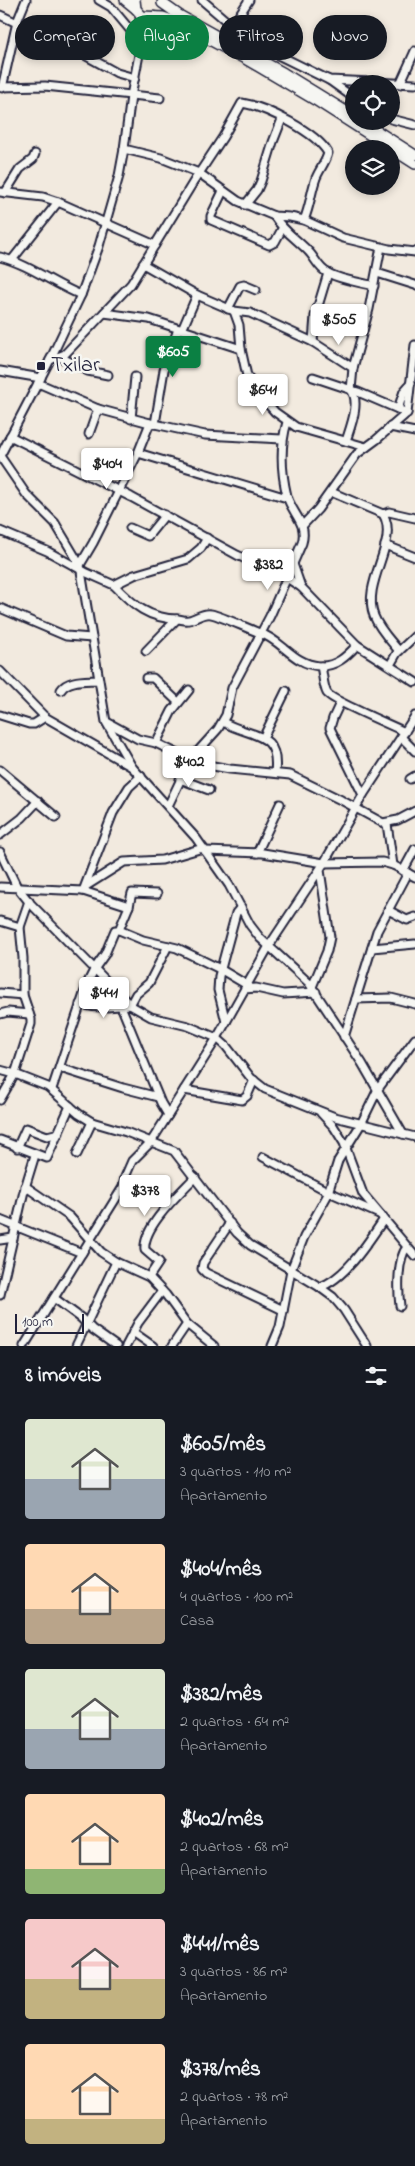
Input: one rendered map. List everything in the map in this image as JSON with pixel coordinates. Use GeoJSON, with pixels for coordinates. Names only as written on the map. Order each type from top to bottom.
{"type":"FeatureCollection","features":[{"type":"Feature","properties":{"kind":"main road"},"geometry":{"type":"LineString","coordinates":[[125,0],[136,7]]}},
{"type":"Feature","properties":{"kind":"main road"},"geometry":{"type":"LineString","coordinates":[[155,15],[161,9],[162,1]]}},
{"type":"Feature","properties":{"kind":"main road"},"geometry":{"type":"LineString","coordinates":[[162,1],[179,15],[284,73],[345,110]]}},
{"type":"Feature","properties":{"kind":"main road"},"geometry":{"type":"LineString","coordinates":[[209,40],[315,100],[415,164]]}},
{"type":"Feature","properties":{"kind":"main road"},"geometry":{"type":"LineString","coordinates":[[376,130],[415,155]]}},
{"type":"Feature","properties":{"kind":"street"},"geometry":{"type":"LineString","coordinates":[[20,15],[26,0]]}},
{"type":"Feature","properties":{"kind":"street"},"geometry":{"type":"LineString","coordinates":[[99,0],[111,7],[125,24]]}},
{"type":"Feature","properties":{"kind":"street"},"geometry":{"type":"LineString","coordinates":[[202,0],[219,15]]}},
{"type":"Feature","properties":{"kind":"street"},"geometry":{"type":"LineString","coordinates":[[239,15],[249,0]]}},
{"type":"Feature","properties":{"kind":"street"},"geometry":{"type":"LineString","coordinates":[[0,15],[15,21]]}},
{"type":"Feature","properties":{"kind":"street"},"geometry":{"type":"LineString","coordinates":[[15,30],[1,88],[45,86],[160,98]]}},
{"type":"Feature","properties":{"kind":"street"},"geometry":{"type":"LineString","coordinates":[[415,51],[400,84],[415,84]]}},
{"type":"Feature","properties":{"kind":"street"},"geometry":{"type":"LineString","coordinates":[[95,60],[117,73],[135,78]]}},
{"type":"Feature","properties":{"kind":"street"},"geometry":{"type":"LineString","coordinates":[[132,767],[106,722],[80,567],[55,523],[26,494],[0,456],[40,381],[81,295],[105,224],[124,149],[138,60]]}},
{"type":"Feature","properties":{"kind":"street"},"geometry":{"type":"LineString","coordinates":[[288,60],[329,80],[345,92]]}},
{"type":"Feature","properties":{"kind":"street"},"geometry":{"type":"LineString","coordinates":[[329,80],[345,81]]}},
{"type":"Feature","properties":{"kind":"street"},"geometry":{"type":"LineString","coordinates":[[50,360],[60,357],[125,292],[242,103],[282,120],[311,136],[328,153],[315,182],[310,207],[304,220]]}},
{"type":"Feature","properties":{"kind":"street"},"geometry":{"type":"LineString","coordinates":[[246,205],[262,181],[272,142],[282,120]]}},
{"type":"Feature","properties":{"kind":"street"},"geometry":{"type":"LineString","coordinates":[[400,122],[415,126]]}},
{"type":"Feature","properties":{"kind":"street"},"geometry":{"type":"LineString","coordinates":[[124,149],[161,158],[199,173],[246,205],[274,216],[304,220],[343,238],[381,247],[415,252]]}},
{"type":"Feature","properties":{"kind":"street"},"geometry":{"type":"LineString","coordinates":[[2,192],[35,154]]}},
{"type":"Feature","properties":{"kind":"street"},"geometry":{"type":"LineString","coordinates":[[223,190],[211,220],[269,245],[275,242],[282,229]]}},
{"type":"Feature","properties":{"kind":"street"},"geometry":{"type":"LineString","coordinates":[[2,192],[42,197],[58,202],[154,245]]}},
{"type":"Feature","properties":{"kind":"street"},"geometry":{"type":"LineString","coordinates":[[12,260],[58,202]]}},
{"type":"Feature","properties":{"kind":"street"},"geometry":{"type":"LineString","coordinates":[[274,216],[282,229],[298,241],[318,266],[328,273],[374,286]]}},
{"type":"Feature","properties":{"kind":"street"},"geometry":{"type":"LineString","coordinates":[[346,441],[354,404],[354,393],[351,390],[353,368],[374,286],[381,247]]}},
{"type":"Feature","properties":{"kind":"street"},"geometry":{"type":"LineString","coordinates":[[0,256],[12,260],[49,281],[81,295]]}},
{"type":"Feature","properties":{"kind":"street"},"geometry":{"type":"LineString","coordinates":[[143,264],[197,295],[231,310],[250,313],[313,342],[353,368]]}},
{"type":"Feature","properties":{"kind":"street"},"geometry":{"type":"LineString","coordinates":[[313,342],[316,316],[328,273]]}},
{"type":"Feature","properties":{"kind":"street"},"geometry":{"type":"LineString","coordinates":[[377,273],[415,285]]}},
{"type":"Feature","properties":{"kind":"street"},"geometry":{"type":"LineString","coordinates":[[256,290],[244,285],[240,286],[231,310],[239,325],[241,349],[247,376],[252,386],[275,412],[296,427],[366,447]]}},
{"type":"Feature","properties":{"kind":"street"},"geometry":{"type":"LineString","coordinates":[[80,567],[152,423],[164,370],[197,295]]}},
{"type":"Feature","properties":{"kind":"street"},"geometry":{"type":"LineString","coordinates":[[104,313],[149,319],[241,349]]}},
{"type":"Feature","properties":{"kind":"street"},"geometry":{"type":"LineString","coordinates":[[303,525],[331,492],[357,454],[407,413],[415,345]]}},
{"type":"Feature","properties":{"kind":"street"},"geometry":{"type":"LineString","coordinates":[[60,357],[88,372],[108,375]]}},
{"type":"Feature","properties":{"kind":"street"},"geometry":{"type":"LineString","coordinates":[[0,371],[40,381],[98,408],[131,419],[205,435],[282,439]]}},
{"type":"Feature","properties":{"kind":"street"},"geometry":{"type":"LineString","coordinates":[[131,419],[135,377]]}},
{"type":"Feature","properties":{"kind":"street"},"geometry":{"type":"LineString","coordinates":[[313,377],[407,413]]}},
{"type":"Feature","properties":{"kind":"street"},"geometry":{"type":"LineString","coordinates":[[398,409],[404,391],[410,383]]}},
{"type":"Feature","properties":{"kind":"street"},"geometry":{"type":"LineString","coordinates":[[89,434],[98,408]]}},
{"type":"Feature","properties":{"kind":"street"},"geometry":{"type":"LineString","coordinates":[[168,806],[191,759],[222,722],[228,710],[232,688],[261,633],[294,564],[304,538],[303,525],[287,498],[283,472],[282,439],[287,422]]}},
{"type":"Feature","properties":{"kind":"street"},"geometry":{"type":"LineString","coordinates":[[390,427],[415,432]]}},
{"type":"Feature","properties":{"kind":"street"},"geometry":{"type":"LineString","coordinates":[[10,436],[165,515],[252,562],[287,578],[300,587],[358,645],[415,682]]}},
{"type":"Feature","properties":{"kind":"street"},"geometry":{"type":"LineString","coordinates":[[138,453],[287,498]]}},
{"type":"Feature","properties":{"kind":"street"},"geometry":{"type":"LineString","coordinates":[[331,492],[383,514],[389,512],[415,518]]}},
{"type":"Feature","properties":{"kind":"street"},"geometry":{"type":"LineString","coordinates":[[383,514],[387,528],[385,545],[374,578],[371,602],[380,627],[399,651]]}},
{"type":"Feature","properties":{"kind":"street"},"geometry":{"type":"LineString","coordinates":[[130,528],[148,536],[165,515]]}},
{"type":"Feature","properties":{"kind":"street"},"geometry":{"type":"LineString","coordinates":[[0,531],[47,551],[114,584],[143,612],[166,620],[189,620],[211,614],[261,633],[296,658],[322,666],[340,661],[358,645]]}},
{"type":"Feature","properties":{"kind":"street"},"geometry":{"type":"LineString","coordinates":[[114,584],[134,575],[188,559],[201,548],[207,538]]}},
{"type":"Feature","properties":{"kind":"street"},"geometry":{"type":"LineString","coordinates":[[385,545],[415,557]]}},
{"type":"Feature","properties":{"kind":"street"},"geometry":{"type":"LineString","coordinates":[[294,564],[300,587]]}},
{"type":"Feature","properties":{"kind":"street"},"geometry":{"type":"LineString","coordinates":[[0,608],[66,636],[92,638]]}},
{"type":"Feature","properties":{"kind":"street"},"geometry":{"type":"LineString","coordinates":[[146,652],[177,619]]}},
{"type":"Feature","properties":{"kind":"street"},"geometry":{"type":"LineString","coordinates":[[390,665],[399,651],[415,636]]}},
{"type":"Feature","properties":{"kind":"street"},"geometry":{"type":"LineString","coordinates":[[322,666],[327,694],[340,703],[364,712],[403,735],[415,751]]}},
{"type":"Feature","properties":{"kind":"street"},"geometry":{"type":"LineString","coordinates":[[0,671],[45,716],[132,767],[168,806],[204,850],[229,885],[250,925],[314,989],[378,1089],[403,1134]]}},
{"type":"Feature","properties":{"kind":"street"},"geometry":{"type":"LineString","coordinates":[[146,678],[153,678],[178,702]]}},
{"type":"Feature","properties":{"kind":"street"},"geometry":{"type":"LineString","coordinates":[[61,690],[64,685],[71,683],[98,680]]}},
{"type":"Feature","properties":{"kind":"street"},"geometry":{"type":"LineString","coordinates":[[156,744],[178,702],[189,690]]}},
{"type":"Feature","properties":{"kind":"street"},"geometry":{"type":"LineString","coordinates":[[263,738],[286,692]]}},
{"type":"Feature","properties":{"kind":"street"},"geometry":{"type":"LineString","coordinates":[[340,703],[330,728],[362,795]]}},
{"type":"Feature","properties":{"kind":"street"},"geometry":{"type":"LineString","coordinates":[[0,716],[34,724],[45,716]]}},
{"type":"Feature","properties":{"kind":"street"},"geometry":{"type":"LineString","coordinates":[[24,1346],[123,1187],[125,1177],[132,1162],[151,1142],[168,1116],[217,1038],[269,946],[320,870],[362,795],[415,716]]}},
{"type":"Feature","properties":{"kind":"street"},"geometry":{"type":"LineString","coordinates":[[106,722],[138,739],[213,766],[275,773],[301,780],[379,822],[387,824],[415,811]]}},
{"type":"Feature","properties":{"kind":"street"},"geometry":{"type":"LineString","coordinates":[[222,722],[263,738],[274,750],[275,773]]}},
{"type":"Feature","properties":{"kind":"street"},"geometry":{"type":"LineString","coordinates":[[0,770],[56,817]]}},
{"type":"Feature","properties":{"kind":"street"},"geometry":{"type":"LineString","coordinates":[[84,889],[113,813],[129,787],[141,776]]}},
{"type":"Feature","properties":{"kind":"street"},"geometry":{"type":"LineString","coordinates":[[180,780],[209,790]]}},
{"type":"Feature","properties":{"kind":"street"},"geometry":{"type":"LineString","coordinates":[[0,835],[22,818],[38,801]]}},
{"type":"Feature","properties":{"kind":"street"},"geometry":{"type":"LineString","coordinates":[[257,853],[280,804]]}},
{"type":"Feature","properties":{"kind":"street"},"geometry":{"type":"LineString","coordinates":[[387,824],[393,865]]}},
{"type":"Feature","properties":{"kind":"street"},"geometry":{"type":"LineString","coordinates":[[344,1037],[377,931],[415,849]]}},
{"type":"Feature","properties":{"kind":"street"},"geometry":{"type":"LineString","coordinates":[[84,889],[124,862],[162,860],[204,850],[257,853],[324,863],[382,862],[393,865],[415,877]]}},
{"type":"Feature","properties":{"kind":"street"},"geometry":{"type":"LineString","coordinates":[[0,852],[17,887],[28,901],[130,1005],[152,1017],[188,1026],[217,1038],[254,1080],[265,1089],[319,1111],[414,1138]]}},
{"type":"Feature","properties":{"kind":"street"},"geometry":{"type":"LineString","coordinates":[[314,989],[330,937],[320,870]]}},
{"type":"Feature","properties":{"kind":"street"},"geometry":{"type":"LineString","coordinates":[[0,887],[84,889],[129,906]]}},
{"type":"Feature","properties":{"kind":"street"},"geometry":{"type":"LineString","coordinates":[[119,930],[132,893],[156,894]]}},
{"type":"Feature","properties":{"kind":"street"},"geometry":{"type":"LineString","coordinates":[[0,1100],[15,1074],[31,1024],[23,995],[23,958],[20,927],[28,901]]}},
{"type":"Feature","properties":{"kind":"street"},"geometry":{"type":"LineString","coordinates":[[226,1022],[218,990],[220,969],[231,936],[236,912],[241,907]]}},
{"type":"Feature","properties":{"kind":"street"},"geometry":{"type":"LineString","coordinates":[[388,910],[407,920],[415,917]]}},
{"type":"Feature","properties":{"kind":"street"},"geometry":{"type":"LineString","coordinates":[[0,921],[20,927]]}},
{"type":"Feature","properties":{"kind":"street"},"geometry":{"type":"LineString","coordinates":[[52,1089],[94,968],[105,954],[115,930],[143,940],[178,948],[256,988],[282,994],[314,989]]}},
{"type":"Feature","properties":{"kind":"street"},"geometry":{"type":"LineString","coordinates":[[372,948],[415,944]]}},
{"type":"Feature","properties":{"kind":"street"},"geometry":{"type":"LineString","coordinates":[[130,1005],[136,994],[149,983],[168,946]]}},
{"type":"Feature","properties":{"kind":"street"},"geometry":{"type":"LineString","coordinates":[[0,993],[23,995]]}},
{"type":"Feature","properties":{"kind":"street"},"geometry":{"type":"LineString","coordinates":[[356,998],[391,998],[415,1004]]}},
{"type":"Feature","properties":{"kind":"street"},"geometry":{"type":"LineString","coordinates":[[80,1004],[92,1008],[130,1005]]}},
{"type":"Feature","properties":{"kind":"street"},"geometry":{"type":"LineString","coordinates":[[121,1006],[168,1116]]}},
{"type":"Feature","properties":{"kind":"street"},"geometry":{"type":"LineString","coordinates":[[0,1014],[8,1012],[29,1014]]}},
{"type":"Feature","properties":{"kind":"street"},"geometry":{"type":"LineString","coordinates":[[272,1346],[283,1310],[291,1270],[304,1237],[321,1210],[338,1162],[361,1124],[378,1089],[415,1038]]}},
{"type":"Feature","properties":{"kind":"street"},"geometry":{"type":"LineString","coordinates":[[60,1068],[123,1088],[158,1096]]}},
{"type":"Feature","properties":{"kind":"street"},"geometry":{"type":"LineString","coordinates":[[0,1070],[52,1089],[70,1106],[92,1122],[174,1151],[230,1223],[250,1245],[320,1287],[333,1297],[344,1310],[367,1346]]}},
{"type":"Feature","properties":{"kind":"street"},"geometry":{"type":"LineString","coordinates":[[184,1090],[242,1100],[247,1096],[254,1080]]}},
{"type":"Feature","properties":{"kind":"street"},"geometry":{"type":"LineString","coordinates":[[0,1140],[47,1158],[70,1106]]}},
{"type":"Feature","properties":{"kind":"street"},"geometry":{"type":"LineString","coordinates":[[319,1111],[334,1127],[346,1150],[363,1194],[415,1256]]}},
{"type":"Feature","properties":{"kind":"street"},"geometry":{"type":"LineString","coordinates":[[77,1154],[92,1122]]}},
{"type":"Feature","properties":{"kind":"street"},"geometry":{"type":"LineString","coordinates":[[17,1148],[26,1128],[47,1136],[59,1134]]}},
{"type":"Feature","properties":{"kind":"street"},"geometry":{"type":"LineString","coordinates":[[0,1295],[2,1273],[35,1155]]}},
{"type":"Feature","properties":{"kind":"street"},"geometry":{"type":"LineString","coordinates":[[263,1157],[328,1192],[383,1217]]}},
{"type":"Feature","properties":{"kind":"street"},"geometry":{"type":"LineString","coordinates":[[149,1277],[159,1262],[145,1250],[146,1241],[154,1224],[172,1200],[195,1177]]}},
{"type":"Feature","properties":{"kind":"street"},"geometry":{"type":"LineString","coordinates":[[25,1186],[70,1217],[101,1252],[116,1262],[149,1277],[187,1324],[214,1346]]}},
{"type":"Feature","properties":{"kind":"street"},"geometry":{"type":"LineString","coordinates":[[320,1287],[333,1282],[365,1247],[383,1217]]}},
{"type":"Feature","properties":{"kind":"street"},"geometry":{"type":"LineString","coordinates":[[0,1220],[55,1244],[83,1251],[101,1252]]}},
{"type":"Feature","properties":{"kind":"street"},"geometry":{"type":"LineString","coordinates":[[230,1223],[203,1263],[202,1269],[206,1273],[283,1310]]}},
{"type":"Feature","properties":{"kind":"street"},"geometry":{"type":"LineString","coordinates":[[0,1240],[13,1238]]}},
{"type":"Feature","properties":{"kind":"street"},"geometry":{"type":"LineString","coordinates":[[400,1306],[402,1255],[407,1247]]}},
{"type":"Feature","properties":{"kind":"street"},"geometry":{"type":"LineString","coordinates":[[76,1346],[116,1262]]}},
{"type":"Feature","properties":{"kind":"street"},"geometry":{"type":"LineString","coordinates":[[126,1346],[132,1332],[162,1291]]}},
{"type":"Feature","properties":{"kind":"street"},"geometry":{"type":"LineString","coordinates":[[54,1298],[116,1346]]}},
{"type":"Feature","properties":{"kind":"street"},"geometry":{"type":"LineString","coordinates":[[172,1346],[187,1324]]}},
{"type":"Feature","properties":{"kind":"street"},"geometry":{"type":"LineString","coordinates":[[132,1332],[153,1346]]}},
{"type":"Feature","properties":{"kind":"place","name":"Txilar"},"geometry":{"type":"Point","coordinates":[41,366]}}]}
